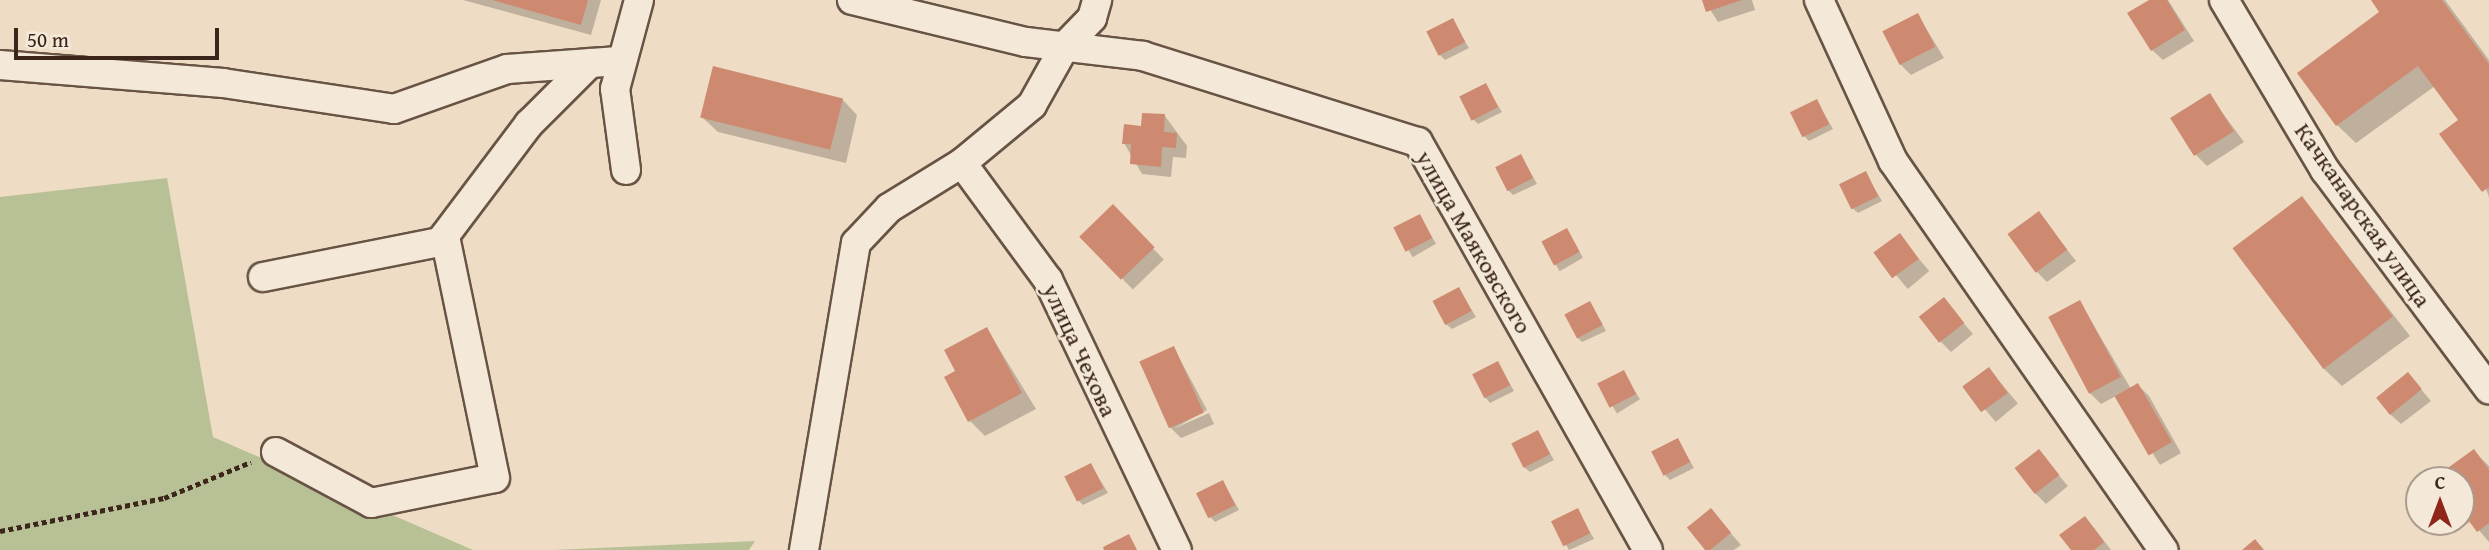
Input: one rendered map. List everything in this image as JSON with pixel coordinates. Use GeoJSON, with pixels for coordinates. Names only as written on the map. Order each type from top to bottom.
{"type":"FeatureCollection","features":[{"type":"Feature","properties":{"kind":"street"},"geometry":{"type":"LineString","coordinates":[[626,170],[615,89],[619,61],[639,0]]}},
{"type":"Feature","properties":{"kind":"street","name":"улица Маяковского"},"geometry":{"type":"LineString","coordinates":[[853,0],[1065,46],[1143,56],[1418,142],[1648,550]]}},
{"type":"Feature","properties":{"kind":"street"},"geometry":{"type":"LineString","coordinates":[[804,550],[856,243],[889,208],[962,163],[1032,105],[1065,46],[1092,18],[1097,0]]}},
{"type":"Feature","properties":{"kind":"street"},"geometry":{"type":"LineString","coordinates":[[1819,0],[1893,161],[2163,550]]}},
{"type":"Feature","properties":{"kind":"street","name":"Качканарская улица"},"geometry":{"type":"LineString","coordinates":[[2224,0],[2325,170],[2489,389]]}},
{"type":"Feature","properties":{"kind":"street"},"geometry":{"type":"LineString","coordinates":[[0,65],[223,83],[394,109],[507,69],[619,61]]}},
{"type":"Feature","properties":{"kind":"street"},"geometry":{"type":"LineString","coordinates":[[263,277],[440,242],[529,124],[590,63]]}},
{"type":"Feature","properties":{"kind":"street","name":"улица Чехова"},"geometry":{"type":"LineString","coordinates":[[962,163],[1048,280],[1177,550]]}},
{"type":"Feature","properties":{"kind":"street"},"geometry":{"type":"LineString","coordinates":[[276,452],[371,503],[495,478],[445,236]]}},
{"type":"Feature","properties":{"kind":"path"},"geometry":{"type":"LineString","coordinates":[[0,531],[164,498],[276,452]]}},
{"type":"Feature","properties":{"kind":"green space"},"geometry":{"type":"Polygon","coordinates":[[[167,178],[213,437],[473,550],[0,550],[0,197],[167,178]]]}},
{"type":"Feature","properties":{"kind":"green space"},"geometry":{"type":"Polygon","coordinates":[[[755,541],[749,550],[553,550],[755,541]]]}},
{"type":"Feature","properties":{"kind":"building"},"geometry":{"type":"Polygon","coordinates":[[[492,0],[588,0],[581,25],[492,0]]]}},
{"type":"Feature","properties":{"kind":"building"},"geometry":{"type":"Polygon","coordinates":[[[1702,0],[1742,0],[1706,12],[1702,0]]]}},
{"type":"Feature","properties":{"kind":"building"},"geometry":{"type":"Polygon","coordinates":[[[2149,0],[2167,0],[2185,30],[2151,51],[2127,13],[2149,0]]]}},
{"type":"Feature","properties":{"kind":"building"},"geometry":{"type":"Polygon","coordinates":[[[2371,0],[2442,0],[2489,64],[2489,187],[2482,192],[2439,134],[2458,120],[2418,66],[2336,126],[2297,73],[2379,12],[2371,0]]]}},
{"type":"Feature","properties":{"kind":"building"},"geometry":{"type":"Polygon","coordinates":[[[1918,13],[1935,47],[1900,65],[1882,31],[1918,13]]]}},
{"type":"Feature","properties":{"kind":"building"},"geometry":{"type":"Polygon","coordinates":[[[1453,18],[1465,42],[1439,56],[1426,32],[1453,18]]]}},
{"type":"Feature","properties":{"kind":"building"},"geometry":{"type":"Polygon","coordinates":[[[713,66],[843,98],[830,150],[700,117],[713,66]]]}},
{"type":"Feature","properties":{"kind":"building"},"geometry":{"type":"Polygon","coordinates":[[[1486,83],[1498,107],[1472,121],[1459,97],[1486,83]]]}},
{"type":"Feature","properties":{"kind":"building"},"geometry":{"type":"Polygon","coordinates":[[[2210,93],[2234,131],[2194,156],[2170,118],[2210,93]]]}},
{"type":"Feature","properties":{"kind":"building"},"geometry":{"type":"Polygon","coordinates":[[[1817,99],[1829,124],[1802,137],[1790,112],[1817,99]]]}},
{"type":"Feature","properties":{"kind":"building"},"geometry":{"type":"Polygon","coordinates":[[[1142,113],[1165,114],[1164,132],[1177,133],[1176,148],[1162,147],[1161,167],[1130,164],[1131,144],[1122,144],[1124,124],[1141,126],[1142,113]]]}},
{"type":"Feature","properties":{"kind":"building"},"geometry":{"type":"Polygon","coordinates":[[[1521,154],[1533,178],[1507,191],[1495,167],[1521,154]]]}},
{"type":"Feature","properties":{"kind":"building"},"geometry":{"type":"Polygon","coordinates":[[[1866,171],[1878,196],[1851,209],[1839,184],[1866,171]]]}},
{"type":"Feature","properties":{"kind":"building"},"geometry":{"type":"Polygon","coordinates":[[[2302,196],[2393,317],[2323,369],[2233,248],[2302,196]]]}},
{"type":"Feature","properties":{"kind":"building"},"geometry":{"type":"Polygon","coordinates":[[[1113,204],[1155,247],[1121,280],[1079,237],[1113,204]]]}},
{"type":"Feature","properties":{"kind":"building"},"geometry":{"type":"Polygon","coordinates":[[[2039,211],[2067,250],[2036,273],[2007,234],[2039,211]]]}},
{"type":"Feature","properties":{"kind":"building"},"geometry":{"type":"Polygon","coordinates":[[[1420,214],[1432,238],[1406,252],[1393,228],[1420,214]]]}},
{"type":"Feature","properties":{"kind":"building"},"geometry":{"type":"Polygon","coordinates":[[[1567,228],[1580,252],[1554,265],[1541,242],[1567,228]]]}},
{"type":"Feature","properties":{"kind":"building"},"geometry":{"type":"Polygon","coordinates":[[[1900,233],[1919,259],[1892,278],[1873,252],[1900,233]]]}},
{"type":"Feature","properties":{"kind":"building"},"geometry":{"type":"Polygon","coordinates":[[[1459,287],[1472,311],[1445,325],[1433,301],[1459,287]]]}},
{"type":"Feature","properties":{"kind":"building"},"geometry":{"type":"Polygon","coordinates":[[[1944,297],[1964,323],[1939,343],[1919,317],[1944,297]]]}},
{"type":"Feature","properties":{"kind":"building"},"geometry":{"type":"Polygon","coordinates":[[[2080,300],[2121,377],[2089,394],[2048,317],[2080,300]]]}},
{"type":"Feature","properties":{"kind":"building"},"geometry":{"type":"Polygon","coordinates":[[[1590,301],[1603,325],[1577,338],[1564,315],[1590,301]]]}},
{"type":"Feature","properties":{"kind":"building"},"geometry":{"type":"Polygon","coordinates":[[[987,327],[1022,393],[968,422],[944,377],[955,371],[944,350],[987,327]]]}},
{"type":"Feature","properties":{"kind":"building"},"geometry":{"type":"Polygon","coordinates":[[[1174,346],[1204,413],[1169,428],[1139,361],[1174,346]]]}},
{"type":"Feature","properties":{"kind":"building"},"geometry":{"type":"Polygon","coordinates":[[[1498,361],[1510,385],[1484,398],[1472,374],[1498,361]]]}},
{"type":"Feature","properties":{"kind":"building"},"geometry":{"type":"Polygon","coordinates":[[[1989,367],[2008,393],[1981,412],[1962,386],[1989,367]]]}},
{"type":"Feature","properties":{"kind":"building"},"geometry":{"type":"Polygon","coordinates":[[[1624,370],[1636,394],[1610,408],[1597,384],[1624,370]]]}},
{"type":"Feature","properties":{"kind":"building"},"geometry":{"type":"Polygon","coordinates":[[[2408,372],[2422,389],[2390,415],[2376,398],[2408,372]]]}},
{"type":"Feature","properties":{"kind":"building"},"geometry":{"type":"Polygon","coordinates":[[[2138,383],[2172,442],[2149,455],[2115,396],[2138,383]]]}},
{"type":"Feature","properties":{"kind":"building"},"geometry":{"type":"Polygon","coordinates":[[[1538,430],[1550,454],[1524,468],[1511,444],[1538,430]]]}},
{"type":"Feature","properties":{"kind":"building"},"geometry":{"type":"Polygon","coordinates":[[[1678,438],[1690,462],[1664,476],[1651,452],[1678,438]]]}},
{"type":"Feature","properties":{"kind":"building"},"geometry":{"type":"Polygon","coordinates":[[[2039,449],[2059,475],[2035,494],[2015,468],[2039,449]]]}},
{"type":"Feature","properties":{"kind":"building"},"geometry":{"type":"Polygon","coordinates":[[[2474,449],[2489,470],[2489,523],[2477,532],[2475,466],[2450,466],[2474,449]]]}},
{"type":"Feature","properties":{"kind":"building"},"geometry":{"type":"Polygon","coordinates":[[[1091,463],[1104,488],[1077,502],[1064,477],[1091,463]]]}},
{"type":"Feature","properties":{"kind":"building"},"geometry":{"type":"Polygon","coordinates":[[[1223,480],[1235,505],[1208,518],[1196,493],[1223,480]]]}},
{"type":"Feature","properties":{"kind":"building"},"geometry":{"type":"Polygon","coordinates":[[[1578,508],[1590,533],[1563,546],[1551,521],[1578,508]]]}},
{"type":"Feature","properties":{"kind":"building"},"geometry":{"type":"Polygon","coordinates":[[[1711,508],[1731,533],[1710,550],[1705,550],[1687,528],[1711,508]]]}},
{"type":"Feature","properties":{"kind":"building"},"geometry":{"type":"Polygon","coordinates":[[[2085,516],[2104,542],[2094,550],[2071,550],[2059,535],[2085,516]]]}},
{"type":"Feature","properties":{"kind":"building"},"geometry":{"type":"Polygon","coordinates":[[[1129,534],[1137,550],[1104,550],[1103,547],[1129,534]]]}},
{"type":"Feature","properties":{"kind":"building"},"geometry":{"type":"Polygon","coordinates":[[[2255,539],[2264,550],[2242,550],[2255,539]]]}}]}
